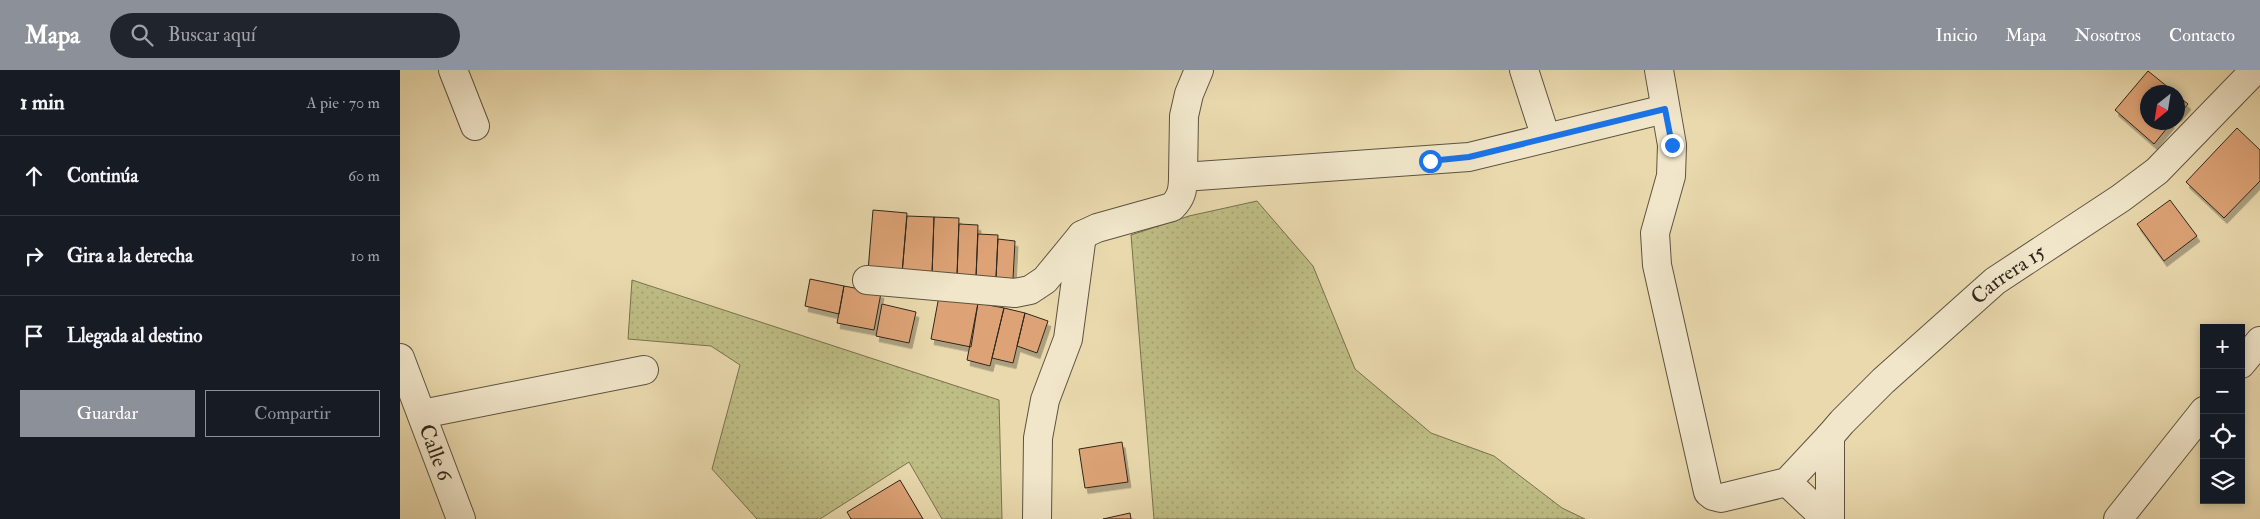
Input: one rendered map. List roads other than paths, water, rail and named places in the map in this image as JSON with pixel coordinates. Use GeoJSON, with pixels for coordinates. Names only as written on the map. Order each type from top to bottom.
{"type":"FeatureCollection","features":[{"type":"Feature","properties":{"kind":"street"},"geometry":{"type":"LineString","coordinates":[[453,70],[475,126]]}},
{"type":"Feature","properties":{"kind":"street"},"geometry":{"type":"LineString","coordinates":[[867,280],[1015,293],[1030,290],[1045,280],[1082,235],[1097,228],[1172,207],[1179,200],[1183,189],[1184,116],[1189,94],[1199,70]]}},
{"type":"Feature","properties":{"kind":"street"},"geometry":{"type":"LineString","coordinates":[[1524,70],[1546,138]]}},
{"type":"Feature","properties":{"kind":"street"},"geometry":{"type":"LineString","coordinates":[[1659,70],[1672,145],[1671,176],[1655,233],[1657,265],[1708,492],[1713,496],[1721,498],[1788,482],[1826,519]]}},
{"type":"Feature","properties":{"kind":"street","name":"Carrera 15"},"geometry":{"type":"LineString","coordinates":[[1788,482],[1842,422],[1883,381],[1996,281],[2121,198],[2157,170],[2255,70]]}},
{"type":"Feature","properties":{"kind":"street"},"geometry":{"type":"LineString","coordinates":[[1183,177],[1469,157],[1665,109]]}},
{"type":"Feature","properties":{"kind":"street"},"geometry":{"type":"LineString","coordinates":[[1037,519],[1038,438],[1045,400],[1068,339],[1082,235]]}},
{"type":"Feature","properties":{"kind":"street"},"geometry":{"type":"LineString","coordinates":[[2245,359],[2260,341]]}},
{"type":"Feature","properties":{"kind":"street","name":"Calle 6"},"geometry":{"type":"LineString","coordinates":[[400,358],[461,519]]}},
{"type":"Feature","properties":{"kind":"street"},"geometry":{"type":"LineString","coordinates":[[422,414],[644,370]]}},
{"type":"Feature","properties":{"kind":"street"},"geometry":{"type":"LineString","coordinates":[[2118,519],[2202,414]]}},
{"type":"Feature","properties":{"kind":"street"},"geometry":{"type":"LineString","coordinates":[[1830,436],[1830,519]]}}]}
